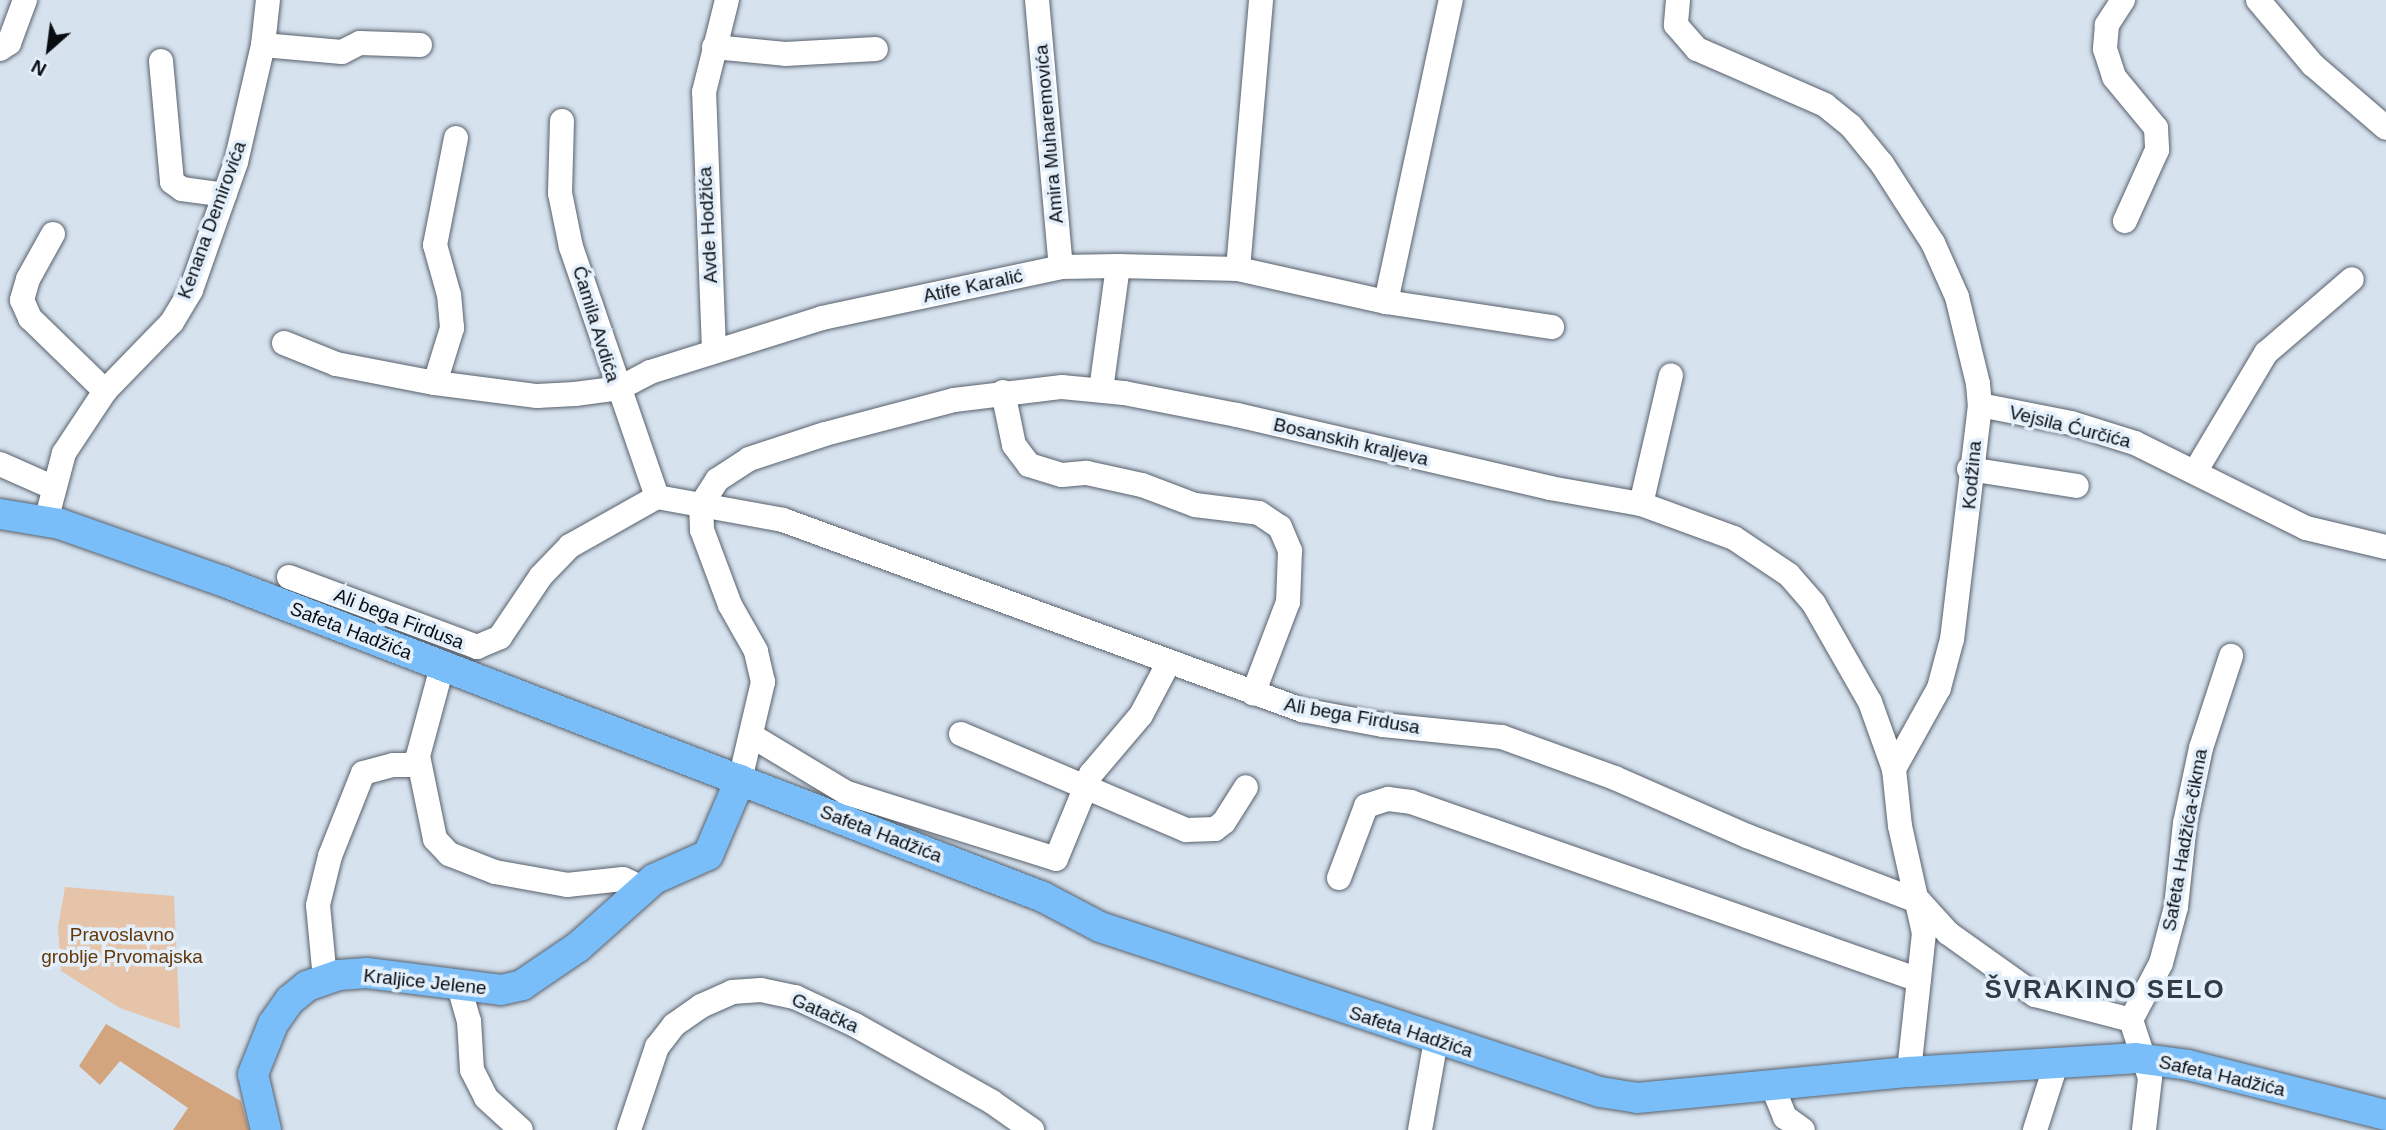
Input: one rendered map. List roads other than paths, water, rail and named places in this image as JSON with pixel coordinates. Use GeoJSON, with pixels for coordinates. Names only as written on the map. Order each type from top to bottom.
{"type":"FeatureCollection","features":[{"type":"Feature","properties":{"kind":"main road","name":"Safeta Hadžića"},"geometry":{"type":"LineString","coordinates":[[0,514],[46,521],[222,581],[1060,904],[1100,927],[1600,1092],[1637,1098],[1909,1072],[2146,1059],[2386,1115]]}},
{"type":"Feature","properties":{"kind":"main road","name":"Kraljice Jelene"},"geometry":{"type":"LineString","coordinates":[[265,1130],[253,1074],[267,1038],[289,1000],[307,986],[325,979],[368,973],[502,990],[522,985],[578,947],[642,888],[708,855],[740,780]]}},
{"type":"Feature","properties":{"kind":"street"},"geometry":{"type":"LineString","coordinates":[[0,49],[9,43],[25,0]]}},
{"type":"Feature","properties":{"kind":"street","name":"Kenana Demirovića"},"geometry":{"type":"LineString","coordinates":[[46,521],[52,486],[64,453],[105,391],[172,322],[191,290],[225,195],[263,45],[268,0]]}},
{"type":"Feature","properties":{"kind":"street","name":"Avde Hodžića"},"geometry":{"type":"LineString","coordinates":[[714,350],[704,92],[727,0]]}},
{"type":"Feature","properties":{"kind":"street","name":"Amira Muharemovića"},"geometry":{"type":"LineString","coordinates":[[1037,0],[1061,267]]}},
{"type":"Feature","properties":{"kind":"street"},"geometry":{"type":"LineString","coordinates":[[1238,269],[1261,0]]}},
{"type":"Feature","properties":{"kind":"street"},"geometry":{"type":"LineString","coordinates":[[1386,302],[1451,0]]}},
{"type":"Feature","properties":{"kind":"street","name":"Kodžina"},"geometry":{"type":"LineString","coordinates":[[1678,0],[1676,25],[1697,49],[1825,105],[1851,126],[1882,164],[1933,243],[1957,297],[1980,405],[1969,469],[1968,512],[1952,639],[1939,688],[1894,769]]}},
{"type":"Feature","properties":{"kind":"street"},"geometry":{"type":"LineString","coordinates":[[2123,0],[2107,25],[2105,50],[2113,77],[2157,128],[2157,150],[2124,221]]}},
{"type":"Feature","properties":{"kind":"street"},"geometry":{"type":"LineString","coordinates":[[2258,0],[2313,65],[2386,128]]}},
{"type":"Feature","properties":{"kind":"street"},"geometry":{"type":"LineString","coordinates":[[263,45],[342,52],[360,43],[420,45]]}},
{"type":"Feature","properties":{"kind":"street"},"geometry":{"type":"LineString","coordinates":[[714,47],[785,54],[876,49]]}},
{"type":"Feature","properties":{"kind":"street"},"geometry":{"type":"LineString","coordinates":[[161,61],[172,182],[182,188],[225,195]]}},
{"type":"Feature","properties":{"kind":"street","name":"Ćamila Avdića"},"geometry":{"type":"LineString","coordinates":[[284,343],[336,364],[435,383],[537,396],[620,388],[571,247],[560,193],[562,121]]}},
{"type":"Feature","properties":{"kind":"street"},"geometry":{"type":"LineString","coordinates":[[435,383],[452,328],[449,295],[435,245],[456,138]]}},
{"type":"Feature","properties":{"kind":"street"},"geometry":{"type":"LineString","coordinates":[[53,234],[28,279],[22,300],[30,318],[105,391]]}},
{"type":"Feature","properties":{"kind":"street"},"geometry":{"type":"LineString","coordinates":[[1101,390],[1118,266]]}},
{"type":"Feature","properties":{"kind":"street","name":"Atife Karalić"},"geometry":{"type":"LineString","coordinates":[[714,350],[822,318],[1061,267],[1238,269],[1386,302],[1552,327]]}},
{"type":"Feature","properties":{"kind":"street"},"geometry":{"type":"LineString","coordinates":[[2195,472],[2266,353],[2352,279]]}},
{"type":"Feature","properties":{"kind":"street"},"geometry":{"type":"LineString","coordinates":[[657,497],[620,388],[650,372],[714,350]]}},
{"type":"Feature","properties":{"kind":"street"},"geometry":{"type":"LineString","coordinates":[[1641,504],[1671,375]]}},
{"type":"Feature","properties":{"kind":"street","name":"Bosanskih kraljeva"},"geometry":{"type":"LineString","coordinates":[[701,505],[717,480],[749,459],[825,434],[1003,391],[1062,387],[1101,390],[1237,415],[1550,488],[1641,504],[1734,538],[1789,575],[1837,637],[1870,702],[1894,769]]}},
{"type":"Feature","properties":{"kind":"street"},"geometry":{"type":"LineString","coordinates":[[1003,391],[1014,446],[1029,465],[1062,475],[1087,473],[1142,485],[1195,505],[1259,513],[1280,527],[1290,551],[1288,602],[1253,694]]}},
{"type":"Feature","properties":{"kind":"street","name":"Vejsila Ćurčića"},"geometry":{"type":"LineString","coordinates":[[1980,405],[2110,435],[2195,472],[2306,528],[2386,547]]}},
{"type":"Feature","properties":{"kind":"street"},"geometry":{"type":"LineString","coordinates":[[0,464],[52,486]]}},
{"type":"Feature","properties":{"kind":"street"},"geometry":{"type":"LineString","coordinates":[[1969,469],[2077,486]]}},
{"type":"Feature","properties":{"kind":"street","name":"Ali bega Firdusa"},"geometry":{"type":"LineString","coordinates":[[289,577],[463,645],[489,645],[500,637],[541,576],[570,546],[657,497],[701,505],[827,533],[1253,694],[1302,710],[1383,725],[1502,737],[1615,778],[1747,836],[1920,902]]}},
{"type":"Feature","properties":{"kind":"street"},"geometry":{"type":"LineString","coordinates":[[701,505],[710,551],[762,669],[752,736],[740,780]]}},
{"type":"Feature","properties":{"kind":"street","name":"Safeta Hadžića-čikma"},"geometry":{"type":"LineString","coordinates":[[2131,1020],[2161,963],[2176,907],[2185,823],[2200,748],[2231,656]]}},
{"type":"Feature","properties":{"kind":"street"},"geometry":{"type":"LineString","coordinates":[[752,736],[847,793],[1056,859],[1085,785],[1141,715],[1169,662]]}},
{"type":"Feature","properties":{"kind":"street"},"geometry":{"type":"LineString","coordinates":[[442,667],[421,738],[419,765],[435,839],[449,854],[495,872],[567,885],[623,879],[642,888]]}},
{"type":"Feature","properties":{"kind":"street"},"geometry":{"type":"LineString","coordinates":[[961,734],[1085,785],[1155,819],[1198,830],[1215,829],[1229,818],[1246,787]]}},
{"type":"Feature","properties":{"kind":"street"},"geometry":{"type":"LineString","coordinates":[[325,979],[318,905],[330,856],[363,773],[393,765],[419,765]]}},
{"type":"Feature","properties":{"kind":"street"},"geometry":{"type":"LineString","coordinates":[[1894,769],[1900,826],[1920,902],[1924,933],[1909,1072]]}},
{"type":"Feature","properties":{"kind":"street"},"geometry":{"type":"LineString","coordinates":[[1339,878],[1366,806],[1388,799],[1411,802],[1919,980]]}},
{"type":"Feature","properties":{"kind":"street"},"geometry":{"type":"LineString","coordinates":[[1920,902],[1948,933],[2035,995],[2131,1020],[2146,1059],[2151,1089],[2144,1130]]}},
{"type":"Feature","properties":{"kind":"street"},"geometry":{"type":"LineString","coordinates":[[458,983],[469,1021],[472,1070],[486,1098],[521,1130]]}},
{"type":"Feature","properties":{"kind":"street","name":"Gatačka"},"geometry":{"type":"LineString","coordinates":[[629,1130],[657,1047],[674,1025],[701,1006],[732,992],[761,990],[795,997],[855,1025],[1032,1130]]}},
{"type":"Feature","properties":{"kind":"street"},"geometry":{"type":"LineString","coordinates":[[1420,1130],[1436,1040]]}},
{"type":"Feature","properties":{"kind":"street"},"geometry":{"type":"LineString","coordinates":[[2035,1130],[2056,1064]]}},
{"type":"Feature","properties":{"kind":"street"},"geometry":{"type":"LineString","coordinates":[[1772,1085],[1788,1126]]}},
{"type":"Feature","properties":{"kind":"district","name":"ŠVRAKINO SELO"},"geometry":{"type":"Point","coordinates":[2105,990]}},
{"type":"Feature","properties":{"kind":"park label","name":"Pravoslavno groblje Prvomajska"},"geometry":{"type":"Point","coordinates":[122,946]}}]}
